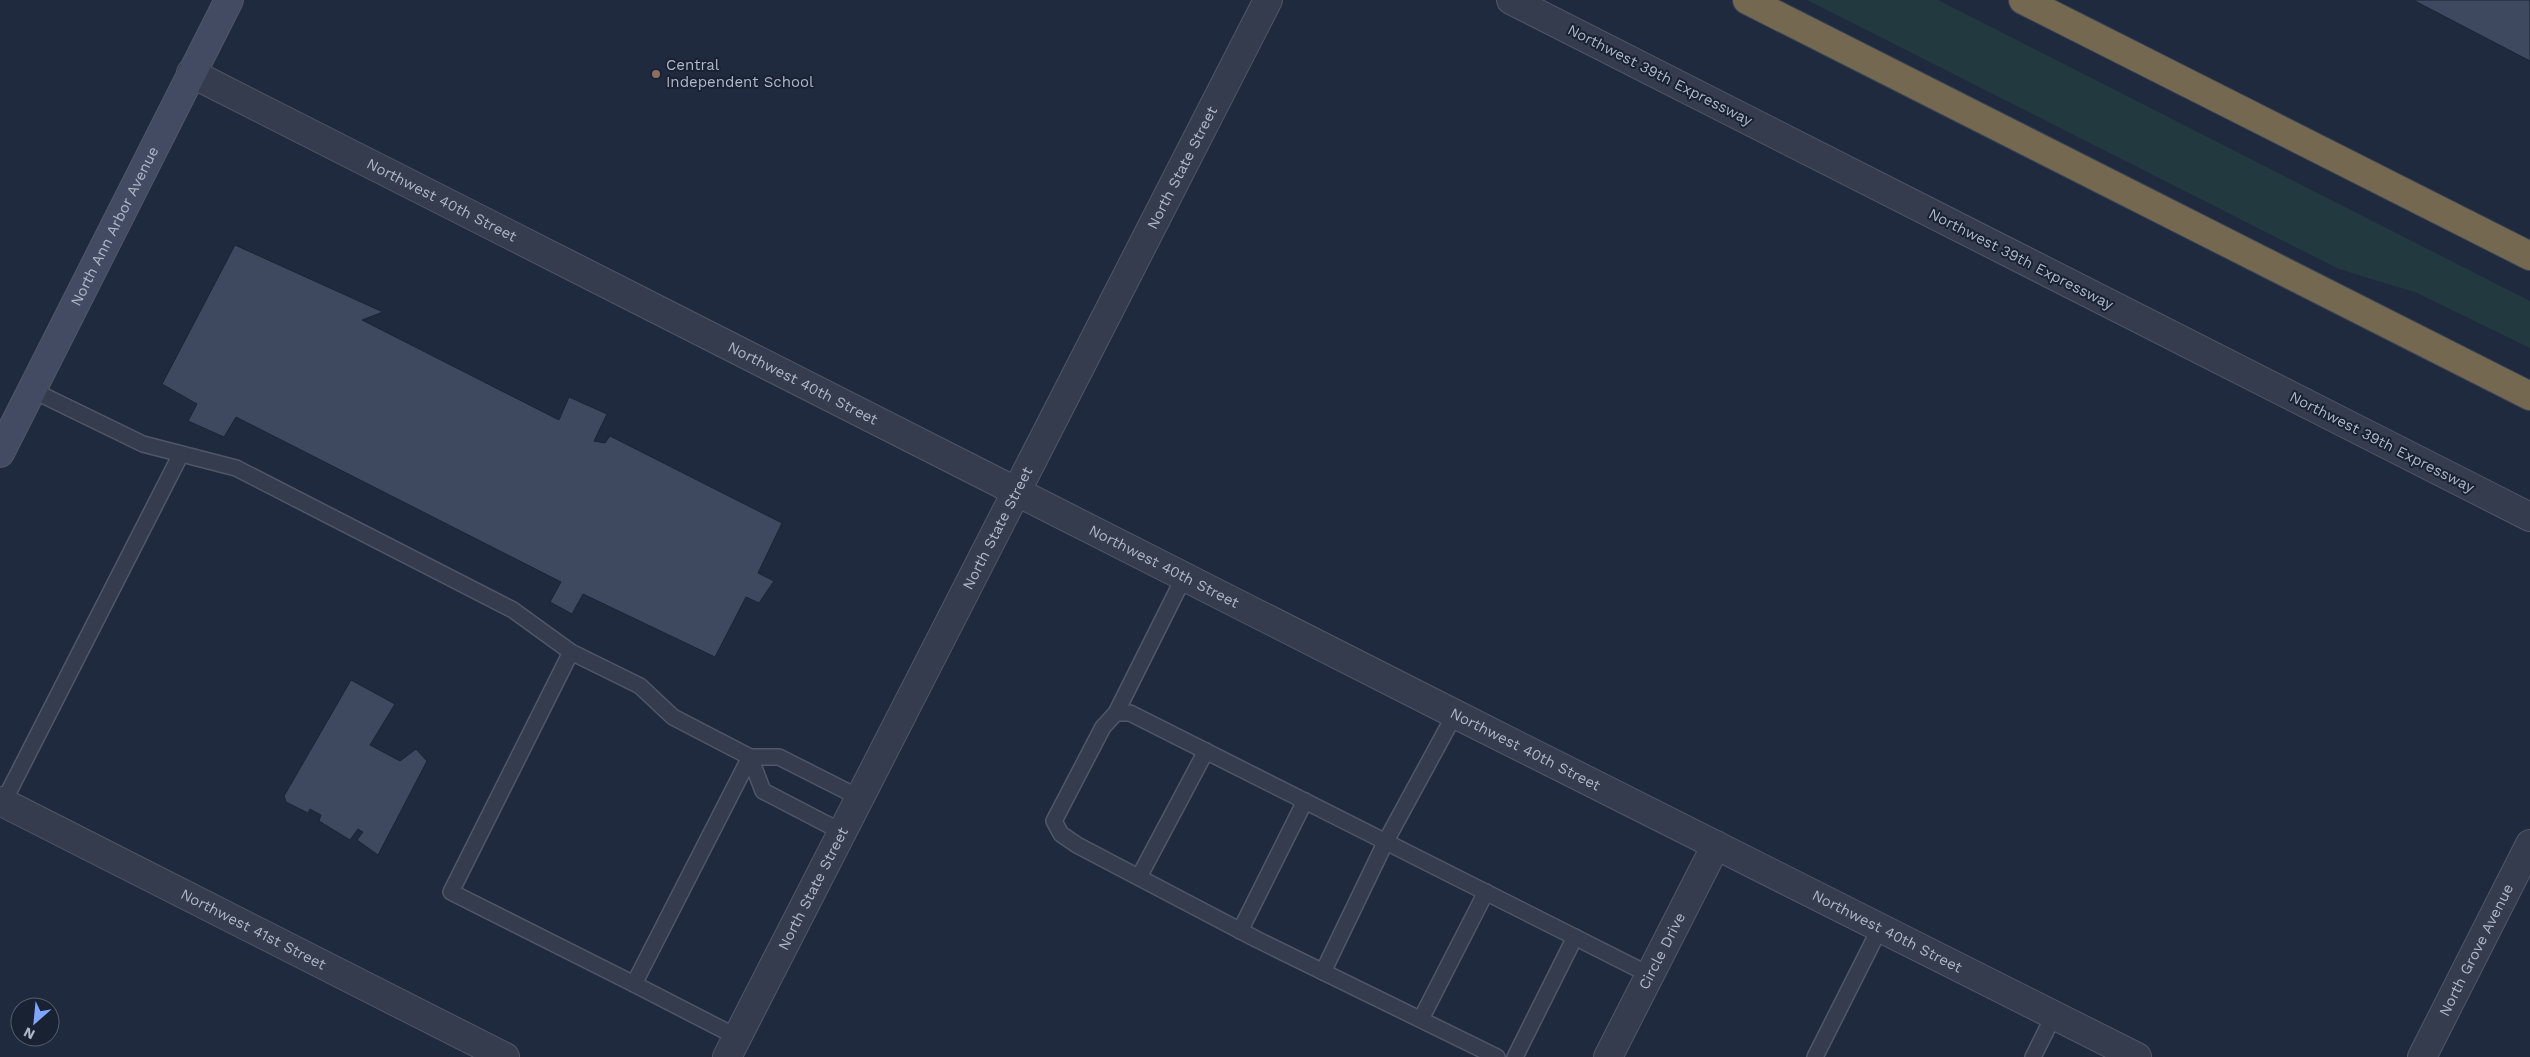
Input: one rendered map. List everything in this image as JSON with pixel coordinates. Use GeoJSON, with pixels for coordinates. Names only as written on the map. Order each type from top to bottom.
{"type":"FeatureCollection","features":[{"type":"Feature","properties":{"kind":"highway"},"geometry":{"type":"LineString","coordinates":[[1747,0],[2530,396]]}},
{"type":"Feature","properties":{"kind":"highway"},"geometry":{"type":"LineString","coordinates":[[2024,0],[2530,256]]}},
{"type":"Feature","properties":{"kind":"street","name":"North Ann Arbor Avenue"},"geometry":{"type":"LineString","coordinates":[[0,453],[229,0]]}},
{"type":"Feature","properties":{"kind":"street","name":"North State Street"},"geometry":{"type":"LineString","coordinates":[[732,1047],[1268,0]]}},
{"type":"Feature","properties":{"kind":"street","name":"Northwest 39th Expressway"},"geometry":{"type":"LineString","coordinates":[[1511,0],[2530,517]]}},
{"type":"Feature","properties":{"kind":"street","name":"Northwest 40th Street"},"geometry":{"type":"LineString","coordinates":[[192,73],[1184,577],[2137,1057]]}},
{"type":"Feature","properties":{"kind":"street","name":"Northwest 41st Street"},"geometry":{"type":"LineString","coordinates":[[1,802],[505,1057]]}},
{"type":"Feature","properties":{"kind":"street","name":"North Grove Avenue"},"geometry":{"type":"LineString","coordinates":[[2422,1057],[2530,844]]}},
{"type":"Feature","properties":{"kind":"street","name":"Circle Drive"},"geometry":{"type":"LineString","coordinates":[[1608,1057],[1716,846]]}},
{"type":"Feature","properties":{"kind":"lane"},"geometry":{"type":"LineString","coordinates":[[32,390],[143,444],[236,468],[513,610],[571,652],[640,686],[673,717],[750,757],[779,757],[860,798]]}},
{"type":"Feature","properties":{"kind":"lane"},"geometry":{"type":"LineString","coordinates":[[1,802],[181,454]]}},
{"type":"Feature","properties":{"kind":"lane"},"geometry":{"type":"LineString","coordinates":[[1184,577],[1116,713],[1104,727],[1054,822],[1061,834],[1077,845],[1240,931],[1497,1057]]}},
{"type":"Feature","properties":{"kind":"lane"},"geometry":{"type":"LineString","coordinates":[[571,652],[451,892],[634,984],[732,1047]]}},
{"type":"Feature","properties":{"kind":"lane"},"geometry":{"type":"LineString","coordinates":[[1116,713],[1130,713],[1650,975]]}},
{"type":"Feature","properties":{"kind":"lane"},"geometry":{"type":"LineString","coordinates":[[1323,972],[1386,841],[1455,714]]}},
{"type":"Feature","properties":{"kind":"lane"},"geometry":{"type":"LineString","coordinates":[[1139,877],[1206,751]]}},
{"type":"Feature","properties":{"kind":"lane"},"geometry":{"type":"LineString","coordinates":[[750,757],[763,791],[842,832]]}},
{"type":"Feature","properties":{"kind":"lane"},"geometry":{"type":"LineString","coordinates":[[634,984],[750,757]]}},
{"type":"Feature","properties":{"kind":"lane"},"geometry":{"type":"LineString","coordinates":[[1240,931],[1305,801]]}},
{"type":"Feature","properties":{"kind":"lane"},"geometry":{"type":"LineString","coordinates":[[1422,1019],[1486,892]]}},
{"type":"Feature","properties":{"kind":"lane"},"geometry":{"type":"LineString","coordinates":[[1815,1057],[1880,928]]}},
{"type":"Feature","properties":{"kind":"lane"},"geometry":{"type":"LineString","coordinates":[[1515,1057],[1575,937]]}},
{"type":"Feature","properties":{"kind":"lane"},"geometry":{"type":"LineString","coordinates":[[2033,1057],[2054,1015]]}},
{"type":"Feature","properties":{"kind":"green space"},"geometry":{"type":"Polygon","coordinates":[[[1807,0],[1938,0],[2530,301],[2530,348],[2417,293],[2339,269],[1807,0]]]}},
{"type":"Feature","properties":{"kind":"building"},"geometry":{"type":"Polygon","coordinates":[[[2413,0],[2530,0],[2530,61],[2413,0]]]}},
{"type":"Feature","properties":{"kind":"building"},"geometry":{"type":"Polygon","coordinates":[[[235,245],[383,312],[362,320],[559,420],[569,397],[607,414],[594,441],[605,443],[610,436],[782,523],[758,573],[774,581],[759,603],[746,597],[715,657],[583,594],[572,614],[550,602],[561,582],[236,417],[224,437],[188,421],[197,404],[162,384],[235,245]]]}},
{"type":"Feature","properties":{"kind":"building"},"geometry":{"type":"Polygon","coordinates":[[[351,680],[395,704],[370,745],[400,761],[416,749],[427,761],[378,855],[357,840],[363,832],[358,829],[350,840],[319,821],[321,815],[310,809],[308,813],[286,802],[284,796],[351,680]]]}},
{"type":"Feature","properties":{"kind":"place","name":"Central Independent School"},"geometry":{"type":"Point","coordinates":[656,74]}}]}
